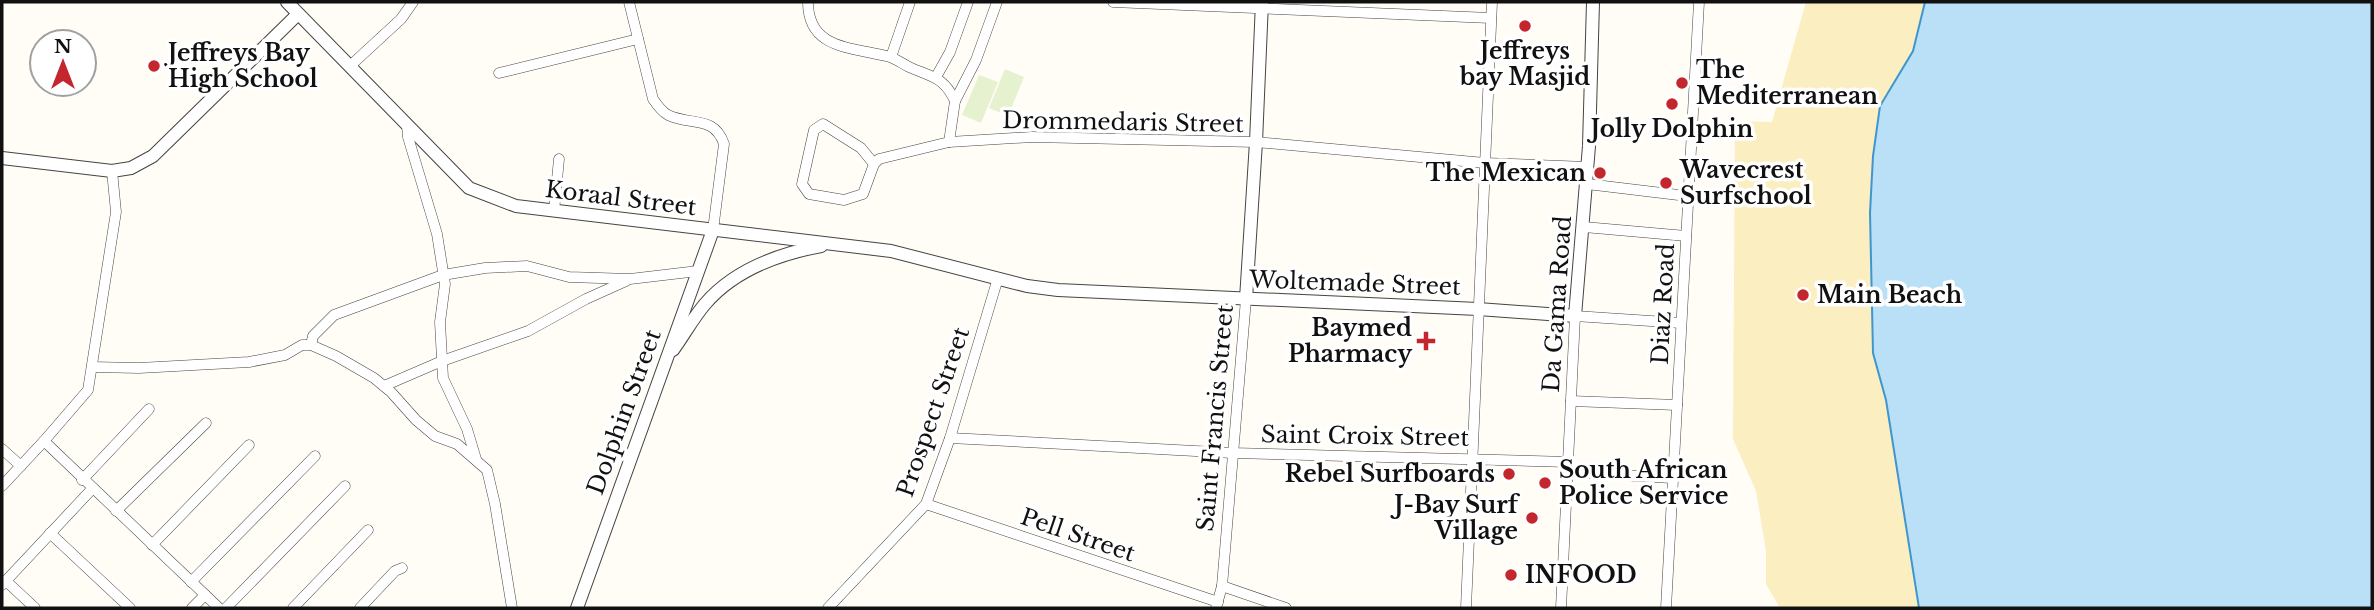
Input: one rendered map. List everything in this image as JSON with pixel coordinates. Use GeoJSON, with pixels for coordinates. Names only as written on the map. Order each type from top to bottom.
{"type":"FeatureCollection","features":[{"type":"Feature","properties":{"kind":"street","name":"Koraal Street"},"geometry":{"type":"LineString","coordinates":[[286,2],[469,188],[492,199],[516,206],[554,211],[891,251],[1027,286]]}},
{"type":"Feature","properties":{"kind":"street"},"geometry":{"type":"LineString","coordinates":[[349,66],[401,19],[413,2]]}},
{"type":"Feature","properties":{"kind":"street"},"geometry":{"type":"LineString","coordinates":[[629,2],[653,99],[669,115],[705,123],[721,135],[724,144],[713,230]]}},
{"type":"Feature","properties":{"kind":"street"},"geometry":{"type":"LineString","coordinates":[[808,2],[814,28],[824,37],[840,47],[891,57],[936,77],[949,87],[956,102]]}},
{"type":"Feature","properties":{"kind":"street"},"geometry":{"type":"LineString","coordinates":[[891,57],[910,2]]}},
{"type":"Feature","properties":{"kind":"street"},"geometry":{"type":"LineString","coordinates":[[936,77],[950,52],[968,2]]}},
{"type":"Feature","properties":{"kind":"street"},"geometry":{"type":"LineString","coordinates":[[949,142],[956,102],[976,60],[997,2]]}},
{"type":"Feature","properties":{"kind":"street"},"geometry":{"type":"LineString","coordinates":[[1113,2],[1261,5],[1491,18]]}},
{"type":"Feature","properties":{"kind":"street"},"geometry":{"type":"LineString","coordinates":[[1466,608],[1492,2]]}},
{"type":"Feature","properties":{"kind":"street","name":"Da Gama Road"},"geometry":{"type":"LineString","coordinates":[[1562,608],[1575,316],[1587,184],[1593,2]]}},
{"type":"Feature","properties":{"kind":"street","name":"Diaz Road"},"geometry":{"type":"LineString","coordinates":[[1666,608],[1699,2]]}},
{"type":"Feature","properties":{"kind":"street","name":"Saint Francis Street"},"geometry":{"type":"LineString","coordinates":[[1217,605],[1222,586],[1246,299],[1261,5]]}},
{"type":"Feature","properties":{"kind":"street"},"geometry":{"type":"LineString","coordinates":[[2,158],[112,171],[131,168],[153,156],[298,15]]}},
{"type":"Feature","properties":{"kind":"street"},"geometry":{"type":"LineString","coordinates":[[499,73],[638,39]]}},
{"type":"Feature","properties":{"kind":"street"},"geometry":{"type":"LineString","coordinates":[[823,124],[861,148],[874,164],[863,194],[844,200],[809,194],[802,184],[814,130],[823,124]]}},
{"type":"Feature","properties":{"kind":"street"},"geometry":{"type":"LineString","coordinates":[[407,125],[408,137],[437,234],[445,284],[440,322],[443,378],[467,429],[476,459]]}},
{"type":"Feature","properties":{"kind":"street","name":"Drommedaris Street"},"geometry":{"type":"LineString","coordinates":[[874,164],[879,159],[949,142],[1032,137],[1256,142],[1485,163],[1587,167]]}},
{"type":"Feature","properties":{"kind":"street"},"geometry":{"type":"LineString","coordinates":[[554,211],[559,159]]}},
{"type":"Feature","properties":{"kind":"street"},"geometry":{"type":"LineString","coordinates":[[2,486],[88,390],[116,212],[112,171]]}},
{"type":"Feature","properties":{"kind":"street"},"geometry":{"type":"LineString","coordinates":[[1587,184],[1688,196]]}},
{"type":"Feature","properties":{"kind":"street"},"geometry":{"type":"LineString","coordinates":[[1584,227],[1686,236]]}},
{"type":"Feature","properties":{"kind":"street","name":"Dolphin Street"},"geometry":{"type":"LineString","coordinates":[[576,608],[713,230]]}},
{"type":"Feature","properties":{"kind":"street"},"geometry":{"type":"LineString","coordinates":[[663,365],[704,305],[726,285],[753,267],[804,249],[835,243]]}},
{"type":"Feature","properties":{"kind":"street"},"geometry":{"type":"LineString","coordinates":[[311,345],[313,336],[334,315],[443,275],[485,268],[527,266],[569,277],[630,279],[698,271]]}},
{"type":"Feature","properties":{"kind":"street","name":"Prospect Street"},"geometry":{"type":"LineString","coordinates":[[830,608],[926,504],[950,438],[998,278]]}},
{"type":"Feature","properties":{"kind":"street"},"geometry":{"type":"LineString","coordinates":[[384,386],[443,361],[528,331],[586,299],[630,279]]}},
{"type":"Feature","properties":{"kind":"street","name":"Woltemade Street"},"geometry":{"type":"LineString","coordinates":[[1027,286],[1058,290],[1478,309],[1681,323]]}},
{"type":"Feature","properties":{"kind":"street"},"geometry":{"type":"LineString","coordinates":[[92,367],[139,368],[248,362],[285,355],[302,345],[311,345],[337,356],[384,386],[435,436],[457,444],[487,470],[492,485],[512,608]]}},
{"type":"Feature","properties":{"kind":"street"},"geometry":{"type":"LineString","coordinates":[[1571,401],[1677,405]]}},
{"type":"Feature","properties":{"kind":"street"},"geometry":{"type":"LineString","coordinates":[[82,480],[149,409]]}},
{"type":"Feature","properties":{"kind":"street"},"geometry":{"type":"LineString","coordinates":[[116,511],[206,424]]}},
{"type":"Feature","properties":{"kind":"street","name":"Saint Croix Street"},"geometry":{"type":"LineString","coordinates":[[950,438],[1233,453],[1471,458],[1672,478]]}},
{"type":"Feature","properties":{"kind":"street"},"geometry":{"type":"LineString","coordinates":[[44,441],[219,608]]}},
{"type":"Feature","properties":{"kind":"street"},"geometry":{"type":"LineString","coordinates":[[152,545],[249,445]]}},
{"type":"Feature","properties":{"kind":"street"},"geometry":{"type":"LineString","coordinates":[[2,449],[21,466]]}},
{"type":"Feature","properties":{"kind":"street"},"geometry":{"type":"LineString","coordinates":[[191,582],[315,456]]}},
{"type":"Feature","properties":{"kind":"street"},"geometry":{"type":"LineString","coordinates":[[226,608],[345,486]]}},
{"type":"Feature","properties":{"kind":"street"},"geometry":{"type":"LineString","coordinates":[[35,608],[4,583],[92,489]]}},
{"type":"Feature","properties":{"kind":"street","name":"Pell Street"},"geometry":{"type":"LineString","coordinates":[[926,504],[1217,605]]}},
{"type":"Feature","properties":{"kind":"street"},"geometry":{"type":"LineString","coordinates":[[293,608],[368,530]]}},
{"type":"Feature","properties":{"kind":"street"},"geometry":{"type":"LineString","coordinates":[[50,533],[130,608]]}},
{"type":"Feature","properties":{"kind":"street"},"geometry":{"type":"LineString","coordinates":[[360,608],[395,571],[402,568]]}},
{"type":"Feature","properties":{"kind":"street"},"geometry":{"type":"LineString","coordinates":[[1222,586],[1286,608]]}},
{"type":"Feature","properties":{"kind":"street"},"geometry":{"type":"LineString","coordinates":[[192,608],[205,595]]}},
{"type":"Feature","properties":{"kind":"sand","name":"Main Beach"},"geometry":{"type":"Polygon","coordinates":[[[1806,2],[1925,2],[1913,51],[1880,106],[1873,156],[1870,213],[1873,353],[1886,400],[1919,608],[1780,608],[1766,584],[1766,551],[1756,491],[1733,439],[1735,121],[1772,122],[1806,2]]]}},
{"type":"Feature","properties":{"kind":"green space"},"geometry":{"type":"Polygon","coordinates":[[[1005,69],[1024,77],[1008,116],[989,108],[1005,69]]]}},
{"type":"Feature","properties":{"kind":"green space"},"geometry":{"type":"Polygon","coordinates":[[[979,75],[998,82],[981,123],[962,115],[979,75]]]}},
{"type":"Feature","properties":{"kind":"water"},"geometry":{"type":"Polygon","coordinates":[[[1925,2],[2372,2],[2372,608],[1919,608],[1886,400],[1873,353],[1870,213],[1873,156],[1880,106],[1913,51],[1925,2]]]}},
{"type":"Feature","properties":{"kind":"place","name":"Jeffreys bay Masjid"},"geometry":{"type":"Point","coordinates":[1525,26]}},
{"type":"Feature","properties":{"kind":"place","name":"Jeffreys Bay High School"},"geometry":{"type":"Point","coordinates":[154,66]}},
{"type":"Feature","properties":{"kind":"place","name":"The Mediterranean"},"geometry":{"type":"Point","coordinates":[1682,83]}},
{"type":"Feature","properties":{"kind":"place","name":"Jolly Dolphin"},"geometry":{"type":"Point","coordinates":[1672,104]}},
{"type":"Feature","properties":{"kind":"place","name":"The Mexican"},"geometry":{"type":"Point","coordinates":[1600,173]}},
{"type":"Feature","properties":{"kind":"place","name":"Wavecrest Surfschool"},"geometry":{"type":"Point","coordinates":[1666,183]}},
{"type":"Feature","properties":{"kind":"place","name":"Main Beach"},"geometry":{"type":"Point","coordinates":[1803,295]}},
{"type":"Feature","properties":{"kind":"place","name":"Baymed Pharmacy"},"geometry":{"type":"Point","coordinates":[1426,341]}},
{"type":"Feature","properties":{"kind":"place","name":"Rebel Surfboards"},"geometry":{"type":"Point","coordinates":[1509,474]}},
{"type":"Feature","properties":{"kind":"place","name":"South African Police Service"},"geometry":{"type":"Point","coordinates":[1545,483]}},
{"type":"Feature","properties":{"kind":"place","name":"J-Bay Surf Village"},"geometry":{"type":"Point","coordinates":[1532,518]}},
{"type":"Feature","properties":{"kind":"place","name":"INFOOD"},"geometry":{"type":"Point","coordinates":[1511,575]}}]}
